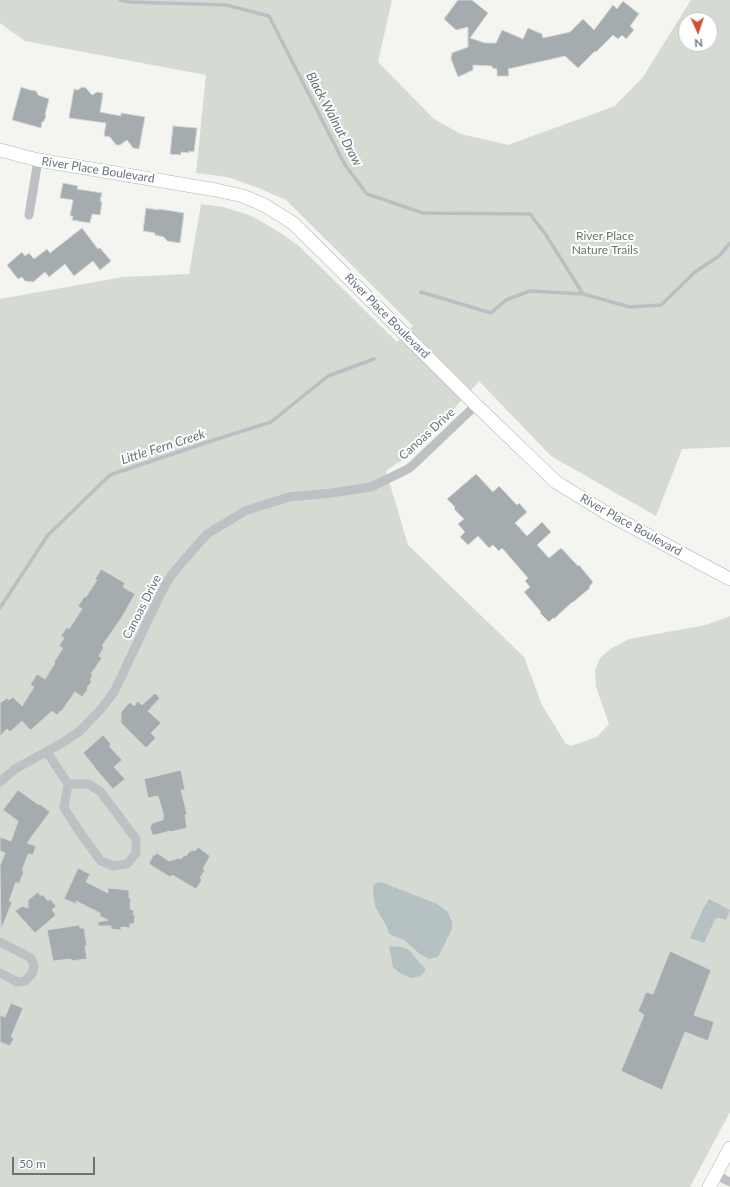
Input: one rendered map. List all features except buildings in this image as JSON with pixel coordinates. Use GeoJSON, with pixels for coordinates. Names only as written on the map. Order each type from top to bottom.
{"type":"FeatureCollection","features":[{"type":"Feature","properties":{"kind":"street","name":"River Place Boulevard"},"geometry":{"type":"LineString","coordinates":[[0,150],[38,160],[216,190],[243,196],[264,205],[294,222],[476,405],[556,482],[608,514],[730,579]]}},
{"type":"Feature","properties":{"kind":"street"},"geometry":{"type":"LineString","coordinates":[[29,215],[38,160]]}},
{"type":"Feature","properties":{"kind":"street","name":"Canoas Drive"},"geometry":{"type":"LineString","coordinates":[[0,782],[15,769],[64,742],[81,730],[101,709],[114,692],[170,577],[208,534],[245,511],[289,497],[371,487],[408,469],[476,405]]}},
{"type":"Feature","properties":{"kind":"street"},"geometry":{"type":"LineString","coordinates":[[47,752],[68,784],[64,808],[81,834],[102,861],[113,866],[126,864],[136,852],[136,839],[100,791],[88,784],[68,784]]}},
{"type":"Feature","properties":{"kind":"street"},"geometry":{"type":"LineString","coordinates":[[0,942],[31,958],[34,966],[32,974],[25,981],[17,982],[0,973]]}},
{"type":"Feature","properties":{"kind":"street"},"geometry":{"type":"LineString","coordinates":[[709,1187],[730,1148]]}},
{"type":"Feature","properties":{"kind":"street"},"geometry":{"type":"LineString","coordinates":[[716,1175],[730,1182]]}},
{"type":"Feature","properties":{"kind":"green space","name":"River Place Nature Trails"},"geometry":{"type":"Polygon","coordinates":[[[0,0],[392,0],[378,62],[434,119],[461,134],[508,145],[615,106],[643,77],[678,21],[678,52],[718,52],[718,12],[684,12],[691,0],[730,0],[730,447],[682,449],[656,516],[551,456],[479,381],[411,456],[397,463],[386,471],[408,545],[524,657],[542,705],[566,744],[571,746],[597,737],[609,724],[596,687],[595,671],[600,658],[612,648],[629,639],[706,625],[730,616],[730,1112],[690,1187],[0,1187],[0,299],[123,277],[189,274],[201,204],[223,207],[249,215],[282,234],[299,246],[397,342],[413,326],[286,200],[256,187],[227,177],[196,173],[206,75],[25,41],[0,23],[0,0]]]}},
{"type":"Feature","properties":{"kind":"shaded area"},"geometry":{"type":"Polygon","coordinates":[[[381,882],[437,904],[447,911],[452,922],[452,929],[438,957],[429,959],[420,954],[404,940],[389,934],[387,927],[375,906],[373,889],[374,884],[381,882]]]}},
{"type":"Feature","properties":{"kind":"shaded area"},"geometry":{"type":"Polygon","coordinates":[[[709,899],[730,910],[726,920],[719,918],[715,919],[704,943],[690,938],[709,899]]]}},
{"type":"Feature","properties":{"kind":"shaded area"},"geometry":{"type":"Polygon","coordinates":[[[389,946],[408,949],[426,970],[420,976],[412,978],[401,974],[393,967],[389,946]]]}},
{"type":"Feature","properties":{"kind":"waterway","name":"Black Walnut Draw"},"geometry":{"type":"LineString","coordinates":[[120,0],[130,2],[226,5],[269,16],[345,165],[367,194],[423,213],[530,214],[546,235],[583,294]]}},
{"type":"Feature","properties":{"kind":"waterway","name":"Black Walnut Draw"},"geometry":{"type":"LineString","coordinates":[[421,292],[491,313],[506,300],[530,291],[583,294],[630,307],[661,305],[695,272],[719,256],[730,243]]}},
{"type":"Feature","properties":{"kind":"waterway","name":"Little Fern Creek"},"geometry":{"type":"LineString","coordinates":[[0,608],[48,535],[110,475],[271,422],[328,376],[374,359]]}}]}
